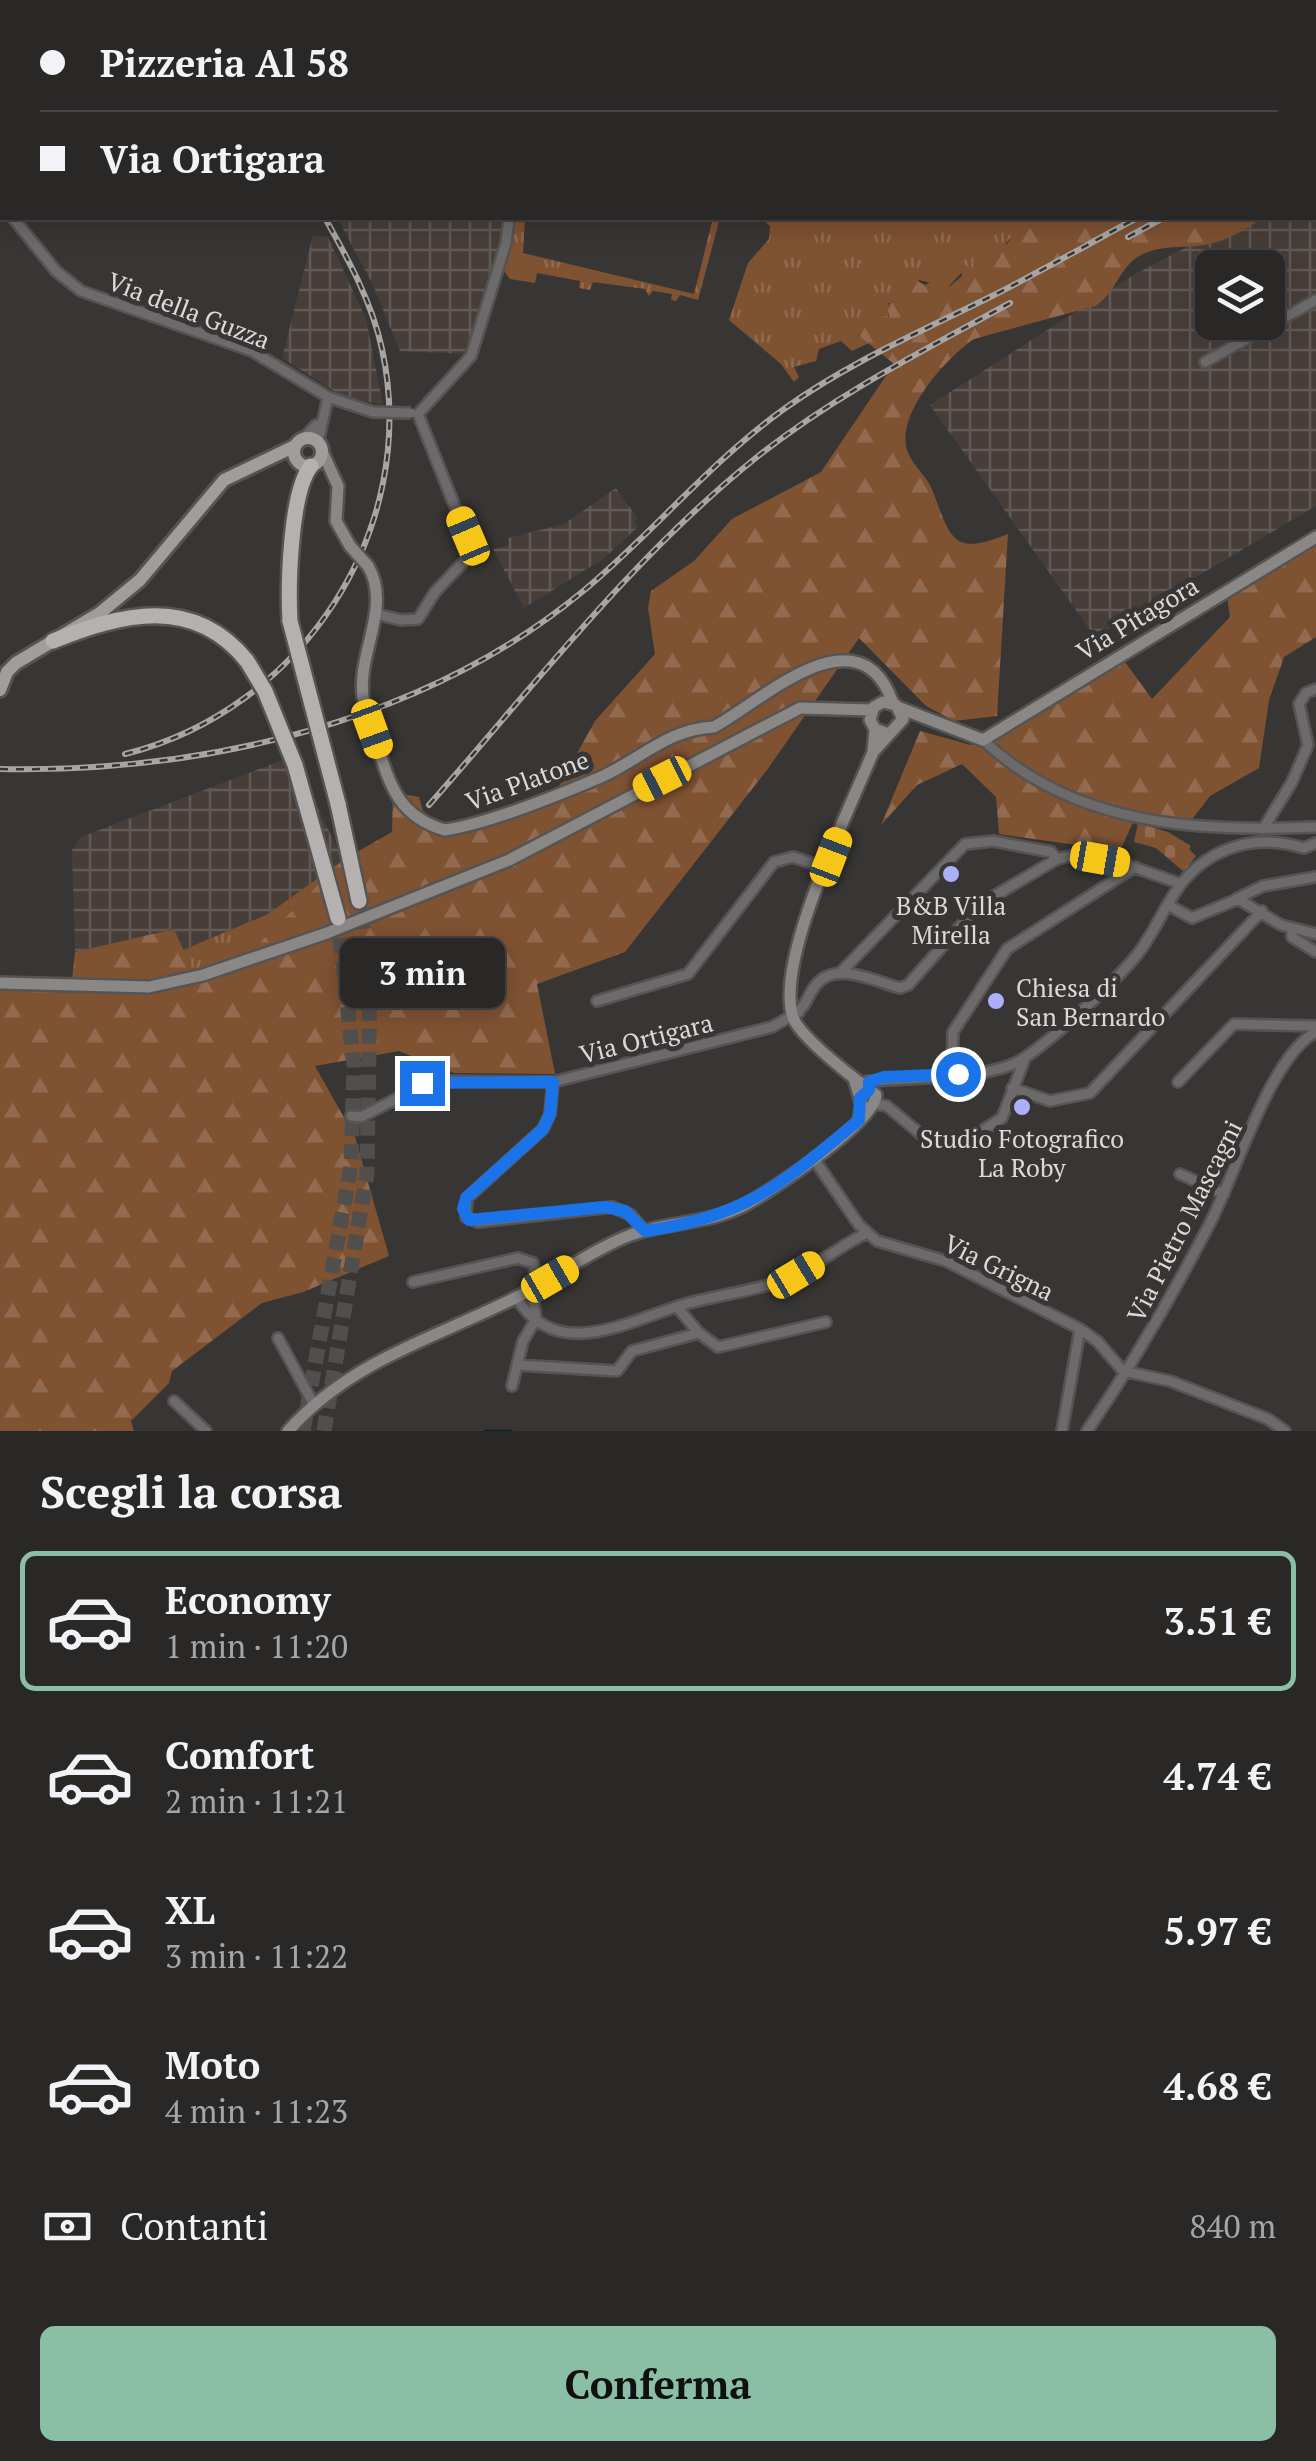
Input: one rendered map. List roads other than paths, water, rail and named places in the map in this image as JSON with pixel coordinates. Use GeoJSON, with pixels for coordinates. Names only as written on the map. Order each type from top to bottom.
{"type":"FeatureCollection","features":[{"type":"Feature","properties":{"kind":"highway"},"geometry":{"type":"LineString","coordinates":[[309,453],[290,570],[290,621],[359,901]]}},
{"type":"Feature","properties":{"kind":"highway"},"geometry":{"type":"LineString","coordinates":[[52,641],[105,620],[140,613],[165,614],[202,624],[229,642],[265,691],[295,765],[338,918]]}},
{"type":"Feature","properties":{"kind":"main road"},"geometry":{"type":"LineString","coordinates":[[0,690],[7,672],[26,656],[100,613],[140,580],[224,480],[268,461],[309,453]]}},
{"type":"Feature","properties":{"kind":"main road"},"geometry":{"type":"LineString","coordinates":[[0,663],[26,656]]}},
{"type":"Feature","properties":{"kind":"main road"},"geometry":{"type":"LineString","coordinates":[[0,674],[0,690]]}},
{"type":"Feature","properties":{"kind":"street","name":"Via della Guzza"},"geometry":{"type":"LineString","coordinates":[[15,220],[56,272],[81,291],[252,351],[328,397],[373,412],[414,414]]}},
{"type":"Feature","properties":{"kind":"street"},"geometry":{"type":"LineString","coordinates":[[376,614],[418,619],[435,592],[473,552],[414,414],[471,356],[510,220]]}},
{"type":"Feature","properties":{"kind":"street"},"geometry":{"type":"LineString","coordinates":[[1205,362],[1316,300]]}},
{"type":"Feature","properties":{"kind":"street"},"geometry":{"type":"LineString","coordinates":[[309,453],[328,397]]}},
{"type":"Feature","properties":{"kind":"street","name":"Via Platone"},"geometry":{"type":"LineString","coordinates":[[309,453],[335,473],[336,521],[376,580],[376,614],[362,669],[363,697],[372,729],[392,784],[409,815],[445,830],[603,776],[660,740],[714,726],[822,663],[855,662],[875,675]]}},
{"type":"Feature","properties":{"kind":"street","name":"Via Pitagora"},"geometry":{"type":"LineString","coordinates":[[983,740],[1316,537]]}},
{"type":"Feature","properties":{"kind":"street"},"geometry":{"type":"LineString","coordinates":[[872,752],[903,719],[875,675]]}},
{"type":"Feature","properties":{"kind":"street"},"geometry":{"type":"LineString","coordinates":[[875,675],[872,752],[797,944],[796,1011],[867,1094],[888,1106],[924,1138],[960,1140],[995,1126],[1026,1058]]}},
{"type":"Feature","properties":{"kind":"street"},"geometry":{"type":"LineString","coordinates":[[1262,829],[1292,782],[1308,745],[1298,704],[1306,692],[1316,689]]}},
{"type":"Feature","properties":{"kind":"street"},"geometry":{"type":"LineString","coordinates":[[874,716],[896,706],[938,725],[1004,726]]}},
{"type":"Feature","properties":{"kind":"street"},"geometry":{"type":"LineString","coordinates":[[0,983],[149,988],[203,975],[509,860],[800,708],[838,709],[874,716],[893,732],[938,725]]}},
{"type":"Feature","properties":{"kind":"street"},"geometry":{"type":"LineString","coordinates":[[956,728],[983,740],[1024,774],[1088,806],[1151,820],[1262,829],[1316,827]]}},
{"type":"Feature","properties":{"kind":"street"},"geometry":{"type":"LineString","coordinates":[[867,1094],[952,1074],[994,1071],[1026,1058],[1136,956],[1181,884],[1213,856],[1270,839],[1304,848],[1316,843]]}},
{"type":"Feature","properties":{"kind":"street","name":"Via Ortigara"},"geometry":{"type":"LineString","coordinates":[[351,1116],[361,1118],[431,1081],[553,1082],[779,1024],[796,1011],[820,980],[841,972],[965,844],[993,841],[1051,852],[1057,859]]}},
{"type":"Feature","properties":{"kind":"street"},"geometry":{"type":"LineString","coordinates":[[841,972],[900,988],[908,985],[979,906],[1057,859],[1075,855],[1119,862],[1181,884]]}},
{"type":"Feature","properties":{"kind":"street"},"geometry":{"type":"LineString","coordinates":[[597,1000],[688,974],[774,862],[793,858],[827,868]]}},
{"type":"Feature","properties":{"kind":"street"},"geometry":{"type":"LineString","coordinates":[[1118,878],[1119,862]]}},
{"type":"Feature","properties":{"kind":"street"},"geometry":{"type":"LineString","coordinates":[[952,1074],[953,1032],[1008,950],[1135,867]]}},
{"type":"Feature","properties":{"kind":"street"},"geometry":{"type":"LineString","coordinates":[[1168,905],[1192,918],[1263,886],[1316,877]]}},
{"type":"Feature","properties":{"kind":"street"},"geometry":{"type":"LineString","coordinates":[[1236,899],[1290,928],[1316,934]]}},
{"type":"Feature","properties":{"kind":"street"},"geometry":{"type":"LineString","coordinates":[[994,1071],[1004,1076],[1012,1088],[1058,1101],[1082,1097],[1097,1086],[1262,911]]}},
{"type":"Feature","properties":{"kind":"street"},"geometry":{"type":"LineString","coordinates":[[1290,928],[1292,937],[1316,952]]}},
{"type":"Feature","properties":{"kind":"street"},"geometry":{"type":"LineString","coordinates":[[1178,1082],[1234,1024],[1316,1029]]}},
{"type":"Feature","properties":{"kind":"street"},"geometry":{"type":"LineString","coordinates":[[1295,1025],[1304,1038]]}},
{"type":"Feature","properties":{"kind":"street","name":"Via Pietro Mascagni"},"geometry":{"type":"LineString","coordinates":[[1087,1431],[1127,1372],[1224,1194],[1282,1065],[1316,1029]]}},
{"type":"Feature","properties":{"kind":"street"},"geometry":{"type":"LineString","coordinates":[[553,1082],[550,1114],[543,1129],[466,1198],[464,1214],[478,1222],[605,1207],[620,1209],[645,1231]]}},
{"type":"Feature","properties":{"kind":"street"},"geometry":{"type":"LineString","coordinates":[[288,1431],[313,1403],[392,1350],[516,1298],[608,1245],[645,1231],[729,1213],[768,1192],[859,1120],[867,1094]]}},
{"type":"Feature","properties":{"kind":"street"},"geometry":{"type":"LineString","coordinates":[[516,1298],[525,1313],[557,1331],[592,1335],[676,1306],[786,1279],[867,1233],[814,1159]]}},
{"type":"Feature","properties":{"kind":"street"},"geometry":{"type":"LineString","coordinates":[[1180,1174],[1224,1194]]}},
{"type":"Feature","properties":{"kind":"street","name":"Via Grigna"},"geometry":{"type":"LineString","coordinates":[[867,1233],[887,1245],[946,1261],[1080,1329],[1127,1372]]}},
{"type":"Feature","properties":{"kind":"street"},"geometry":{"type":"LineString","coordinates":[[413,1282],[518,1258],[532,1263],[536,1318],[516,1365],[512,1386]]}},
{"type":"Feature","properties":{"kind":"street"},"geometry":{"type":"LineString","coordinates":[[676,1306],[700,1334],[718,1347],[826,1322]]}},
{"type":"Feature","properties":{"kind":"street"},"geometry":{"type":"LineString","coordinates":[[1062,1431],[1068,1379],[1080,1329]]}},
{"type":"Feature","properties":{"kind":"street"},"geometry":{"type":"LineString","coordinates":[[516,1365],[618,1371],[632,1352],[700,1334]]}},
{"type":"Feature","properties":{"kind":"street"},"geometry":{"type":"LineString","coordinates":[[278,1338],[313,1403]]}},
{"type":"Feature","properties":{"kind":"street"},"geometry":{"type":"LineString","coordinates":[[1127,1372],[1170,1381],[1268,1419],[1285,1431]]}},
{"type":"Feature","properties":{"kind":"street"},"geometry":{"type":"LineString","coordinates":[[174,1402],[206,1431]]}},
{"type":"Feature","properties":{"kind":"waterway"},"geometry":{"type":"LineString","coordinates":[[485,1431],[511,1431]]}},
{"type":"Feature","properties":{"kind":"tunnel"},"geometry":{"type":"LineString","coordinates":[[324,1431],[367,1173],[370,982],[359,901]]}},
{"type":"Feature","properties":{"kind":"tunnel"},"geometry":{"type":"LineString","coordinates":[[303,1431],[351,1166],[354,1067],[338,918]]}},
{"type":"Feature","properties":{"kind":"railway"},"geometry":{"type":"LineString","coordinates":[[125,754],[188,731],[245,697],[294,654],[334,602],[364,545],[383,482],[389,416],[382,349],[366,298],[326,220]]}},
{"type":"Feature","properties":{"kind":"railway"},"geometry":{"type":"LineString","coordinates":[[0,769],[76,768],[231,749],[307,731],[381,707],[452,675],[520,637],[582,592],[731,452],[808,392],[1133,220]]}},
{"type":"Feature","properties":{"kind":"railway"},"geometry":{"type":"LineString","coordinates":[[1128,237],[1159,220]]}},
{"type":"Feature","properties":{"kind":"railway"},"geometry":{"type":"LineString","coordinates":[[429,805],[626,579],[712,495],[817,414],[1010,303]]}},
{"type":"Feature","properties":{"kind":"place","name":"B&B Villa Mirella"},"geometry":{"type":"Point","coordinates":[951,874]}},
{"type":"Feature","properties":{"kind":"place","name":"Chiesa di San Bernardo"},"geometry":{"type":"Point","coordinates":[996,1001]}},
{"type":"Feature","properties":{"kind":"place","name":"Studio Fotografico La Roby"},"geometry":{"type":"Point","coordinates":[1022,1107]}}]}
